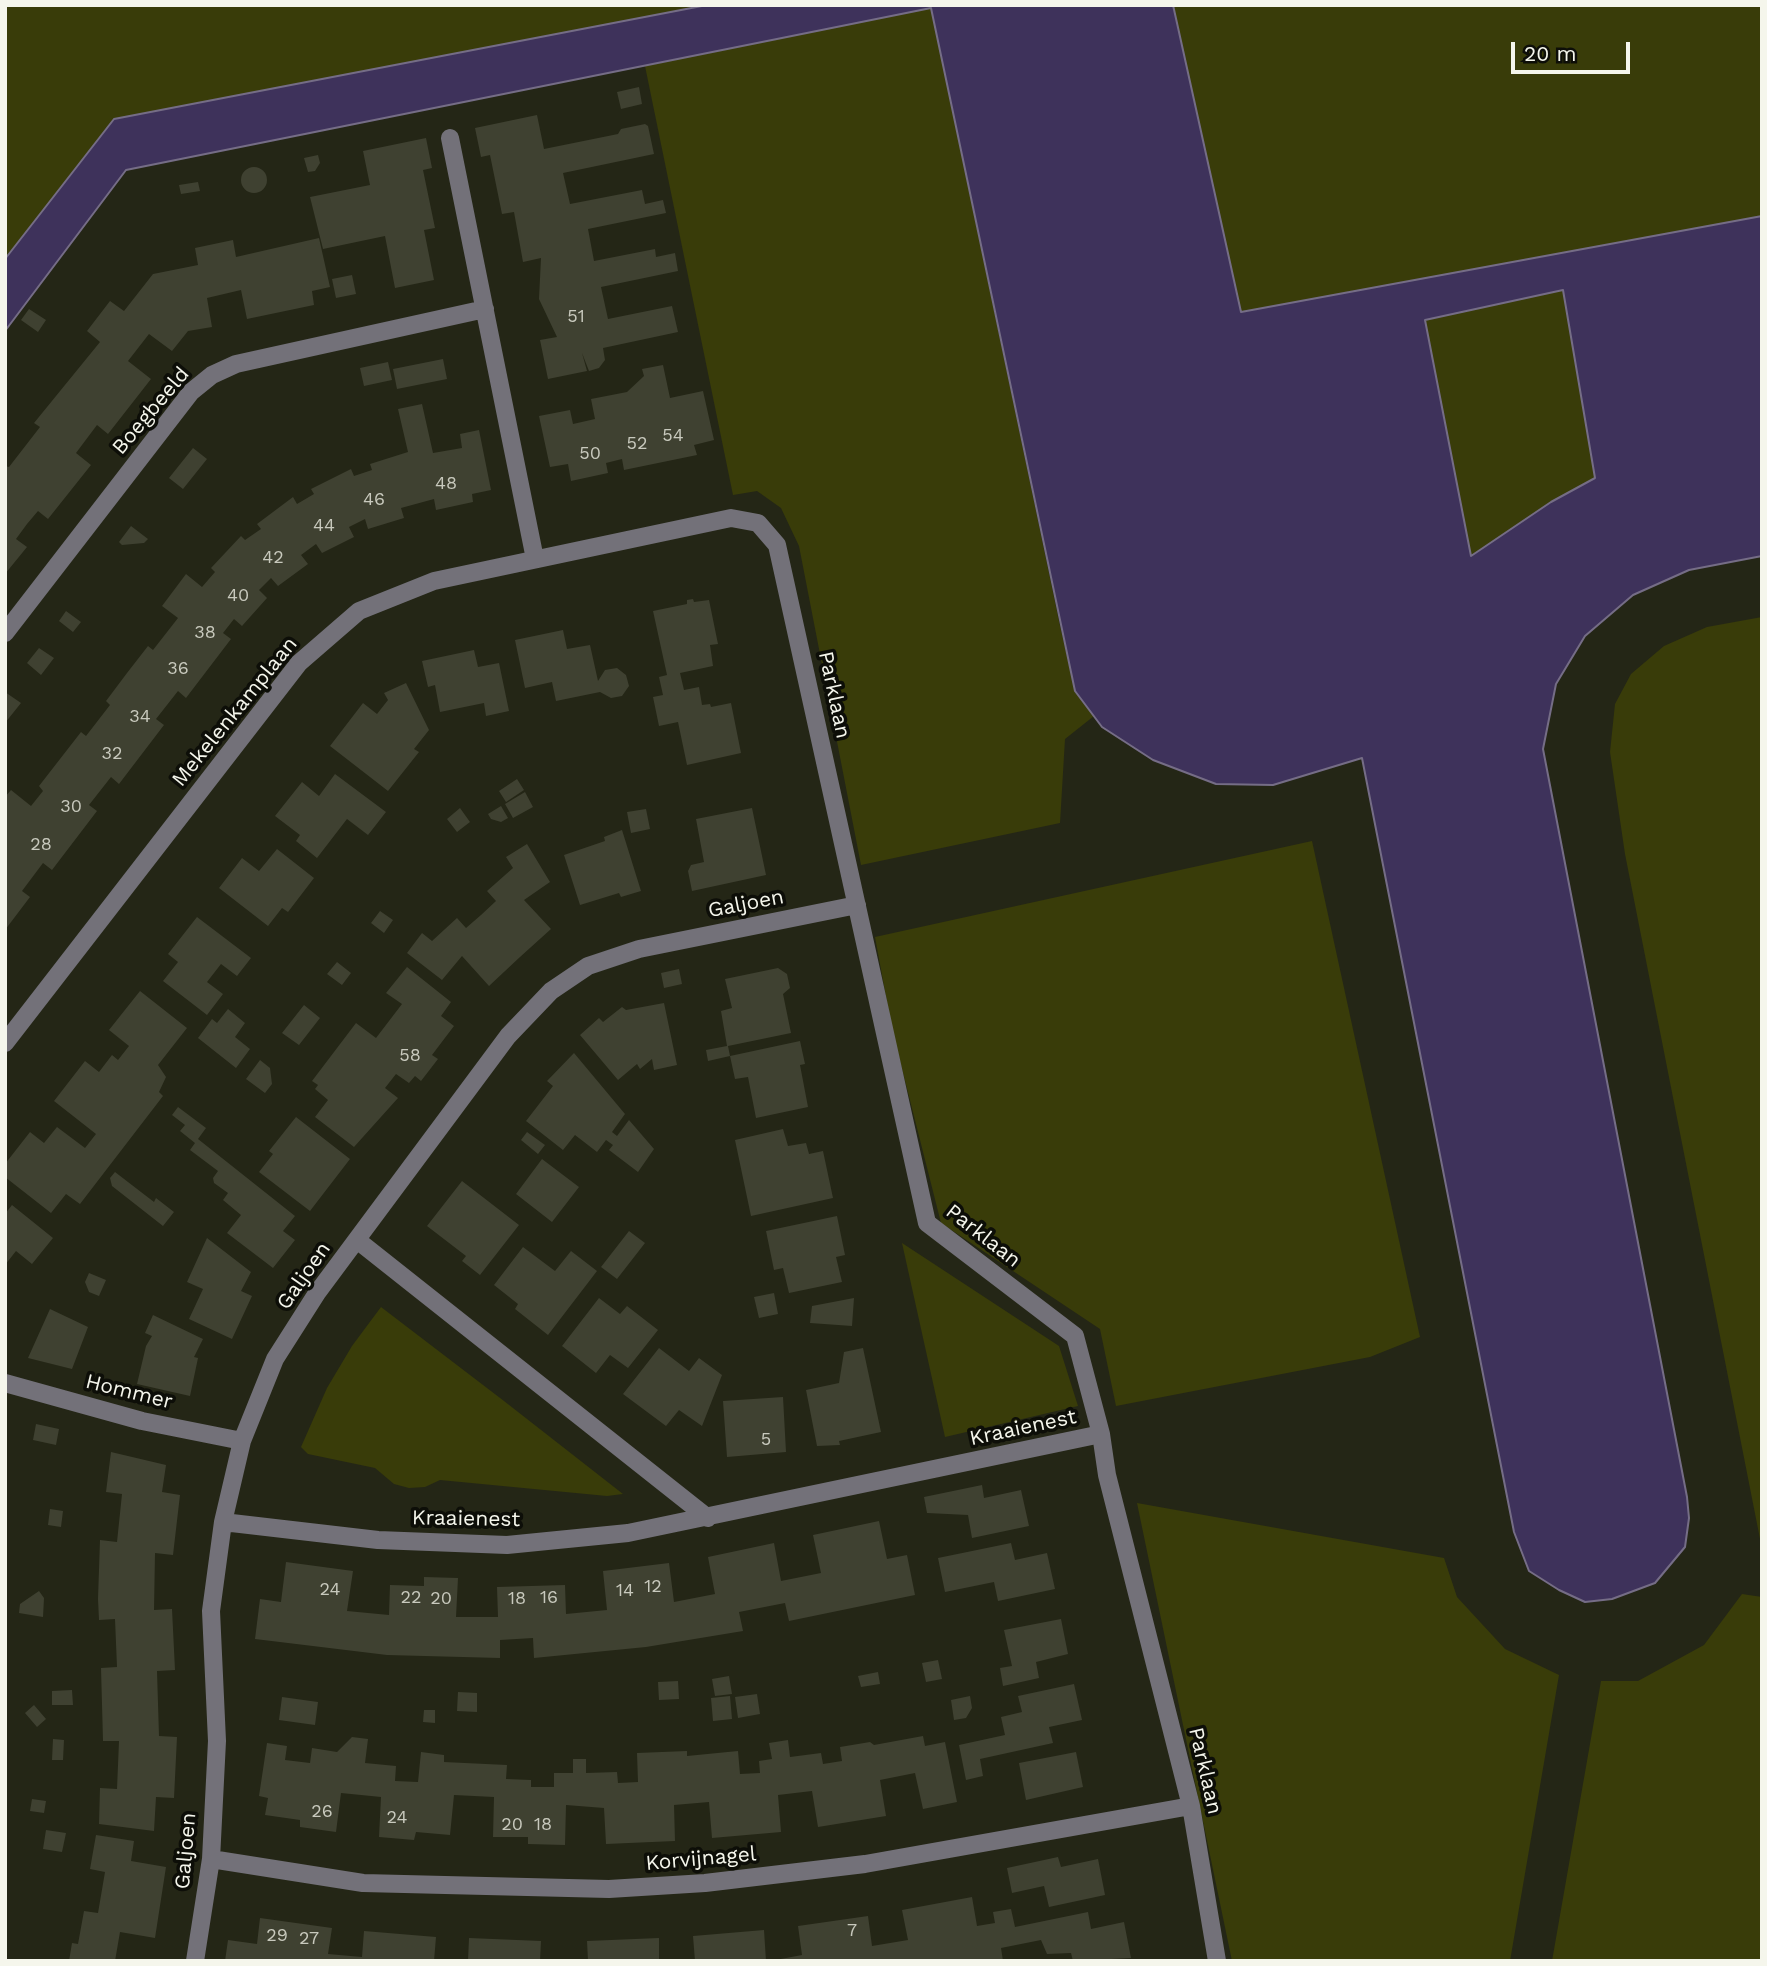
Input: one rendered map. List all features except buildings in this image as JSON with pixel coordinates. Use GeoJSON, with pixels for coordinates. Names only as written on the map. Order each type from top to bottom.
{"type":"FeatureCollection","features":[{"type":"Feature","properties":{"kind":"street"},"geometry":{"type":"LineString","coordinates":[[450,138],[536,559]]}},
{"type":"Feature","properties":{"kind":"street","name":"Boegbeeld"},"geometry":{"type":"LineString","coordinates":[[5,634],[191,392],[212,375],[236,364],[485,309]]}},
{"type":"Feature","properties":{"kind":"street","name":"Mekelenkamplaan"},"geometry":{"type":"LineString","coordinates":[[5,1043],[299,663],[359,611],[434,580],[731,518],[758,523]]}},
{"type":"Feature","properties":{"kind":"street","name":"Parklaan"},"geometry":{"type":"LineString","coordinates":[[758,523],[778,545],[927,1223],[1075,1336],[1101,1434],[1107,1475],[1191,1806],[1217,1961]]}},
{"type":"Feature","properties":{"kind":"street","name":"Galjoen"},"geometry":{"type":"LineString","coordinates":[[195,1961],[211,1859],[217,1741],[211,1611],[223,1522],[242,1441],[275,1359],[317,1293],[508,1036],[551,991],[588,966],[639,948],[857,905]]}},
{"type":"Feature","properties":{"kind":"street"},"geometry":{"type":"LineString","coordinates":[[357,1240],[708,1518]]}},
{"type":"Feature","properties":{"kind":"street","name":"Hommer"},"geometry":{"type":"LineString","coordinates":[[5,1383],[142,1420],[242,1441]]}},
{"type":"Feature","properties":{"kind":"street","name":"Kraaienest"},"geometry":{"type":"LineString","coordinates":[[223,1522],[379,1540],[507,1545],[628,1533],[1101,1434]]}},
{"type":"Feature","properties":{"kind":"street","name":"Korvijnagel"},"geometry":{"type":"LineString","coordinates":[[211,1859],[363,1883],[609,1889],[705,1883],[865,1864],[1191,1806]]}},
{"type":"Feature","properties":{"kind":"shaded area"},"geometry":{"type":"Polygon","coordinates":[[[5,5],[707,5],[115,119],[5,259],[5,5]]]}},
{"type":"Feature","properties":{"kind":"shaded area"},"geometry":{"type":"Polygon","coordinates":[[[707,5],[1173,5],[1241,312],[1762,216],[1762,556],[1689,570],[1633,595],[1585,636],[1556,684],[1543,749],[1687,1497],[1689,1518],[1685,1547],[1655,1583],[1612,1599],[1585,1602],[1529,1571],[1514,1532],[1362,758],[1273,785],[1216,784],[1153,760],[1102,727],[1075,691],[931,8],[126,170],[5,331],[5,259],[114,119],[707,5]],[[1563,290],[1425,320],[1471,556],[1551,502],[1595,478],[1563,290]]]}},
{"type":"Feature","properties":{"kind":"shaded area"},"geometry":{"type":"Polygon","coordinates":[[[1173,5],[1761,5],[1762,216],[1241,312],[1173,5]]]}},
{"type":"Feature","properties":{"kind":"shaded area"},"geometry":{"type":"Polygon","coordinates":[[[931,8],[1060,626],[1075,691],[1094,716],[1065,739],[1060,823],[861,865],[799,546],[781,508],[757,491],[733,495],[645,66],[931,8]]]}},
{"type":"Feature","properties":{"kind":"shaded area"},"geometry":{"type":"Polygon","coordinates":[[[1563,290],[1595,478],[1551,502],[1471,556],[1425,320],[1563,290]]]}},
{"type":"Feature","properties":{"kind":"shaded area"},"geometry":{"type":"Polygon","coordinates":[[[1762,617],[1762,1549],[1625,854],[1610,752],[1615,704],[1631,674],[1664,646],[1707,627],[1762,617]]]}},
{"type":"Feature","properties":{"kind":"shaded area"},"geometry":{"type":"Polygon","coordinates":[[[1312,841],[1420,1337],[1370,1357],[1116,1406],[1100,1329],[941,1223],[892,1029],[875,937],[1312,841]]]}},
{"type":"Feature","properties":{"kind":"shaded area"},"geometry":{"type":"Polygon","coordinates":[[[902,1243],[1059,1346],[1078,1406],[945,1437],[902,1243]]]}},
{"type":"Feature","properties":{"kind":"shaded area"},"geometry":{"type":"Polygon","coordinates":[[[381,1307],[623,1494],[607,1496],[440,1480],[425,1487],[409,1488],[394,1484],[375,1468],[308,1454],[301,1447],[327,1388],[352,1346],[381,1307]]]}},
{"type":"Feature","properties":{"kind":"shaded area"},"geometry":{"type":"Polygon","coordinates":[[[1137,1503],[1444,1558],[1457,1597],[1505,1649],[1559,1675],[1510,1961],[1232,1961],[1137,1503]]]}},
{"type":"Feature","properties":{"kind":"shaded area"},"geometry":{"type":"Polygon","coordinates":[[[1742,1594],[1762,1597],[1762,1961],[1552,1961],[1601,1681],[1638,1681],[1704,1645],[1742,1594]]]}}]}
